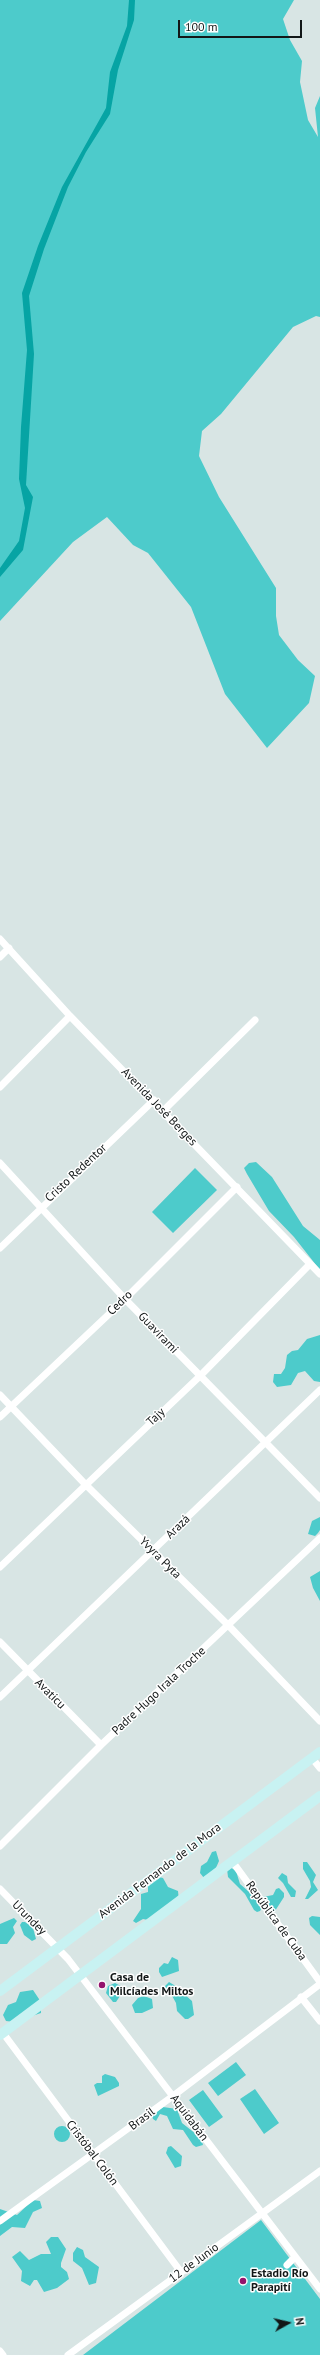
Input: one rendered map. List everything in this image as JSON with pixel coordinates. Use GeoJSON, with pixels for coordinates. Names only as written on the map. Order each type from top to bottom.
{"type":"FeatureCollection","features":[{"type":"Feature","properties":{"kind":"main road","name":"Avenida Fernando de la Mora"},"geometry":{"type":"LineString","coordinates":[[0,1991],[316,1755]]}},
{"type":"Feature","properties":{"kind":"main road"},"geometry":{"type":"LineString","coordinates":[[1,2034],[320,1796]]}},
{"type":"Feature","properties":{"kind":"street","name":"Avenida José Berges"},"geometry":{"type":"LineString","coordinates":[[0,939],[70,1016],[154,1100],[320,1274]]}},
{"type":"Feature","properties":{"kind":"street"},"geometry":{"type":"LineString","coordinates":[[0,956],[9,948]]}},
{"type":"Feature","properties":{"kind":"street"},"geometry":{"type":"LineString","coordinates":[[0,1087],[70,1016]]}},
{"type":"Feature","properties":{"kind":"street"},"geometry":{"type":"LineString","coordinates":[[163,1111],[255,1020]]}},
{"type":"Feature","properties":{"kind":"street","name":"Cristo Redentor"},"geometry":{"type":"LineString","coordinates":[[0,1248],[154,1100]]}},
{"type":"Feature","properties":{"kind":"street","name":"Guavirami"},"geometry":{"type":"LineString","coordinates":[[0,1163],[124,1299],[320,1498]]}},
{"type":"Feature","properties":{"kind":"street","name":"Cedro"},"geometry":{"type":"LineString","coordinates":[[0,1417],[124,1299],[237,1187]]}},
{"type":"Feature","properties":{"kind":"street","name":"Tajy"},"geometry":{"type":"LineString","coordinates":[[0,1566],[200,1376],[310,1264]]}},
{"type":"Feature","properties":{"kind":"street","name":"Arazá"},"geometry":{"type":"LineString","coordinates":[[0,1697],[320,1390]]}},
{"type":"Feature","properties":{"kind":"street","name":"Yvyra Pyta"},"geometry":{"type":"LineString","coordinates":[[0,1395],[85,1484],[154,1550],[320,1721]]}},
{"type":"Feature","properties":{"kind":"street","name":"Padre Hugo Irala Troche"},"geometry":{"type":"LineString","coordinates":[[0,1846],[101,1745],[320,1538]]}},
{"type":"Feature","properties":{"kind":"street","name":"Avaticu"},"geometry":{"type":"LineString","coordinates":[[0,1642],[101,1745]]}},
{"type":"Feature","properties":{"kind":"street"},"geometry":{"type":"LineString","coordinates":[[316,1755],[320,1768]]}},
{"type":"Feature","properties":{"kind":"street","name":"República de Cuba"},"geometry":{"type":"LineString","coordinates":[[232,1861],[320,1983]]}},
{"type":"Feature","properties":{"kind":"street","name":"Urundey"},"geometry":{"type":"LineString","coordinates":[[0,1889],[58,1948]]}},
{"type":"Feature","properties":{"kind":"street","name":"Aquidabán"},"geometry":{"type":"LineString","coordinates":[[58,1948],[320,2289]]}},
{"type":"Feature","properties":{"kind":"street","name":"Brasil"},"geometry":{"type":"LineString","coordinates":[[0,2221],[93,2155],[320,1983]]}},
{"type":"Feature","properties":{"kind":"street"},"geometry":{"type":"LineString","coordinates":[[302,1997],[320,2021]]}},
{"type":"Feature","properties":{"kind":"street","name":"Cristóbal Colón"},"geometry":{"type":"LineString","coordinates":[[1,2034],[181,2272]]}},
{"type":"Feature","properties":{"kind":"street","name":"12 de Junio"},"geometry":{"type":"LineString","coordinates":[[68,2355],[320,2171]]}},
{"type":"Feature","properties":{"kind":"street"},"geometry":{"type":"LineString","coordinates":[[286,2265],[295,2257]]}},
{"type":"Feature","properties":{"kind":"street"},"geometry":{"type":"LineString","coordinates":[[0,2351],[3,2355]]}},
{"type":"Feature","properties":{"kind":"shaded area"},"geometry":{"type":"Polygon","coordinates":[[[0,0],[294,0],[283,19],[290,40],[302,61],[300,82],[308,120],[318,137],[315,108],[320,96],[320,317],[316,316],[293,327],[221,414],[202,431],[199,456],[219,497],[276,588],[276,616],[279,635],[298,660],[315,676],[309,703],[267,748],[225,694],[191,607],[148,553],[133,545],[107,517],[73,542],[0,621],[0,0]]]}},
{"type":"Feature","properties":{"kind":"shaded area"},"geometry":{"type":"Polygon","coordinates":[[[129,0],[135,0],[134,20],[118,70],[110,114],[86,152],[68,187],[44,249],[29,296],[34,354],[26,485],[33,497],[23,550],[0,577],[0,568],[19,541],[25,508],[19,479],[21,427],[27,350],[22,293],[38,246],[62,187],[106,108],[110,72],[127,26],[129,0]]]}},
{"type":"Feature","properties":{"kind":"shaded area"},"geometry":{"type":"Polygon","coordinates":[[[256,1162],[272,1177],[303,1226],[320,1240],[320,1270],[294,1237],[269,1211],[247,1174],[244,1168],[249,1163],[256,1162]]]}},
{"type":"Feature","properties":{"kind":"shaded area"},"geometry":{"type":"Polygon","coordinates":[[[195,1168],[217,1190],[173,1233],[152,1212],[195,1168]]]}},
{"type":"Feature","properties":{"kind":"shaded area"},"geometry":{"type":"Polygon","coordinates":[[[320,1335],[320,1382],[314,1381],[305,1371],[298,1373],[291,1385],[277,1387],[273,1382],[274,1374],[281,1374],[285,1368],[287,1355],[292,1351],[298,1350],[307,1339],[320,1335]]]}},
{"type":"Feature","properties":{"kind":"shaded area"},"geometry":{"type":"Polygon","coordinates":[[[320,1517],[320,1530],[318,1533],[315,1536],[308,1534],[312,1521],[320,1517]]]}},
{"type":"Feature","properties":{"kind":"shaded area"},"geometry":{"type":"Polygon","coordinates":[[[320,1571],[320,1601],[313,1588],[310,1577],[320,1571]]]}},
{"type":"Feature","properties":{"kind":"shaded area"},"geometry":{"type":"Polygon","coordinates":[[[216,1851],[219,1861],[215,1870],[204,1878],[200,1873],[201,1866],[207,1862],[212,1852],[216,1851]]]}},
{"type":"Feature","properties":{"kind":"shaded area"},"geometry":{"type":"Polygon","coordinates":[[[303,1862],[307,1862],[316,1875],[313,1882],[318,1890],[308,1899],[305,1899],[311,1887],[310,1881],[303,1869],[303,1862]]]}},
{"type":"Feature","properties":{"kind":"shaded area"},"geometry":{"type":"Polygon","coordinates":[[[230,1867],[236,1871],[240,1884],[255,1897],[262,1908],[260,1911],[257,1912],[254,1910],[245,1894],[228,1877],[227,1869],[230,1867]]]}},
{"type":"Feature","properties":{"kind":"shaded area"},"geometry":{"type":"Polygon","coordinates":[[[282,1873],[287,1876],[288,1883],[296,1891],[295,1897],[291,1897],[283,1883],[278,1878],[282,1873]]]}},
{"type":"Feature","properties":{"kind":"shaded area"},"geometry":{"type":"Polygon","coordinates":[[[159,1877],[163,1878],[168,1887],[178,1891],[179,1901],[153,1921],[143,1919],[136,1923],[133,1921],[141,1909],[141,1894],[148,1892],[148,1885],[159,1877]]]}},
{"type":"Feature","properties":{"kind":"shaded area"},"geometry":{"type":"Polygon","coordinates":[[[279,1888],[284,1893],[284,1897],[275,1911],[271,1911],[263,1897],[273,1895],[276,1889],[279,1888]]]}},
{"type":"Feature","properties":{"kind":"shaded area"},"geometry":{"type":"Polygon","coordinates":[[[312,1916],[320,1917],[320,1935],[310,1925],[309,1918],[312,1916]]]}},
{"type":"Feature","properties":{"kind":"shaded area"},"geometry":{"type":"Polygon","coordinates":[[[14,1918],[17,1921],[13,1927],[15,1933],[7,1944],[0,1944],[0,1924],[14,1918]]]}},
{"type":"Feature","properties":{"kind":"shaded area"},"geometry":{"type":"Polygon","coordinates":[[[22,1922],[25,1922],[33,1928],[36,1939],[32,1941],[24,1935],[20,1925],[22,1922]]]}},
{"type":"Feature","properties":{"kind":"shaded area"},"geometry":{"type":"Polygon","coordinates":[[[172,1957],[178,1960],[179,1971],[162,1977],[159,1972],[159,1968],[164,1963],[168,1964],[172,1957]]]}},
{"type":"Feature","properties":{"kind":"shaded area"},"geometry":{"type":"Polygon","coordinates":[[[169,1982],[184,1991],[184,1994],[192,2001],[194,2015],[188,2019],[185,2019],[177,2011],[176,2003],[171,1994],[162,1989],[169,1982]]]}},
{"type":"Feature","properties":{"kind":"shaded area"},"geometry":{"type":"Polygon","coordinates":[[[115,1983],[121,1986],[122,1993],[116,2002],[113,2002],[106,1993],[108,1986],[115,1983]]]}},
{"type":"Feature","properties":{"kind":"shaded area"},"geometry":{"type":"Polygon","coordinates":[[[33,1990],[41,2002],[41,2013],[14,2022],[6,2021],[3,2015],[8,2005],[16,2002],[20,1992],[33,1990]]]}},
{"type":"Feature","properties":{"kind":"shaded area"},"geometry":{"type":"Polygon","coordinates":[[[144,1996],[152,1999],[153,2008],[142,2013],[135,2013],[132,2005],[138,1998],[144,1996]]]}},
{"type":"Feature","properties":{"kind":"shaded area"},"geometry":{"type":"Polygon","coordinates":[[[236,2062],[246,2075],[218,2096],[208,2083],[236,2062]]]}},
{"type":"Feature","properties":{"kind":"shaded area"},"geometry":{"type":"Polygon","coordinates":[[[105,2074],[115,2077],[119,2083],[119,2086],[98,2096],[94,2085],[97,2083],[102,2083],[102,2076],[105,2074]]]}},
{"type":"Feature","properties":{"kind":"shaded area"},"geometry":{"type":"Polygon","coordinates":[[[255,2089],[279,2123],[264,2134],[240,2099],[255,2089]]]}},
{"type":"Feature","properties":{"kind":"shaded area"},"geometry":{"type":"Polygon","coordinates":[[[203,2090],[223,2117],[209,2127],[189,2100],[203,2090]]]}},
{"type":"Feature","properties":{"kind":"shaded area"},"geometry":{"type":"Polygon","coordinates":[[[163,2107],[177,2109],[182,2123],[201,2138],[203,2145],[196,2147],[183,2130],[173,2129],[167,2116],[160,2114],[156,2121],[153,2119],[152,2116],[163,2107]]]}},
{"type":"Feature","properties":{"kind":"shaded area"},"geometry":{"type":"Polygon","coordinates":[[[59,2126],[65,2126],[70,2131],[68,2140],[65,2142],[59,2142],[54,2137],[54,2131],[59,2126]]]}},
{"type":"Feature","properties":{"kind":"shaded area"},"geometry":{"type":"Polygon","coordinates":[[[171,2146],[182,2156],[181,2166],[175,2168],[166,2153],[168,2147],[171,2146]]]}},
{"type":"Feature","properties":{"kind":"shaded area"},"geometry":{"type":"Polygon","coordinates":[[[33,2200],[40,2201],[42,2208],[33,2212],[25,2228],[12,2227],[0,2236],[0,2209],[17,2215],[33,2200]]]}},
{"type":"Feature","properties":{"kind":"shaded area","name":"Estadio Río Parapití"},"geometry":{"type":"Polygon","coordinates":[[[261,2220],[320,2299],[320,2355],[83,2355],[261,2220]]]}},
{"type":"Feature","properties":{"kind":"shaded area"},"geometry":{"type":"Polygon","coordinates":[[[51,2237],[58,2237],[66,2249],[61,2267],[67,2272],[69,2279],[57,2288],[44,2292],[37,2280],[34,2280],[30,2286],[21,2281],[22,2271],[12,2257],[20,2251],[29,2260],[41,2254],[51,2254],[46,2242],[51,2237]]]}},
{"type":"Feature","properties":{"kind":"shaded area"},"geometry":{"type":"Polygon","coordinates":[[[77,2247],[83,2250],[85,2257],[99,2267],[96,2283],[89,2285],[82,2268],[73,2261],[73,2253],[77,2247]]]}},
{"type":"Feature","properties":{"kind":"place","name":"Casa de Milcíades Miltos"},"geometry":{"type":"Point","coordinates":[102,1985]}},
{"type":"Feature","properties":{"kind":"place","name":"Estadio Río Parapití"},"geometry":{"type":"Point","coordinates":[243,2281]}}]}
